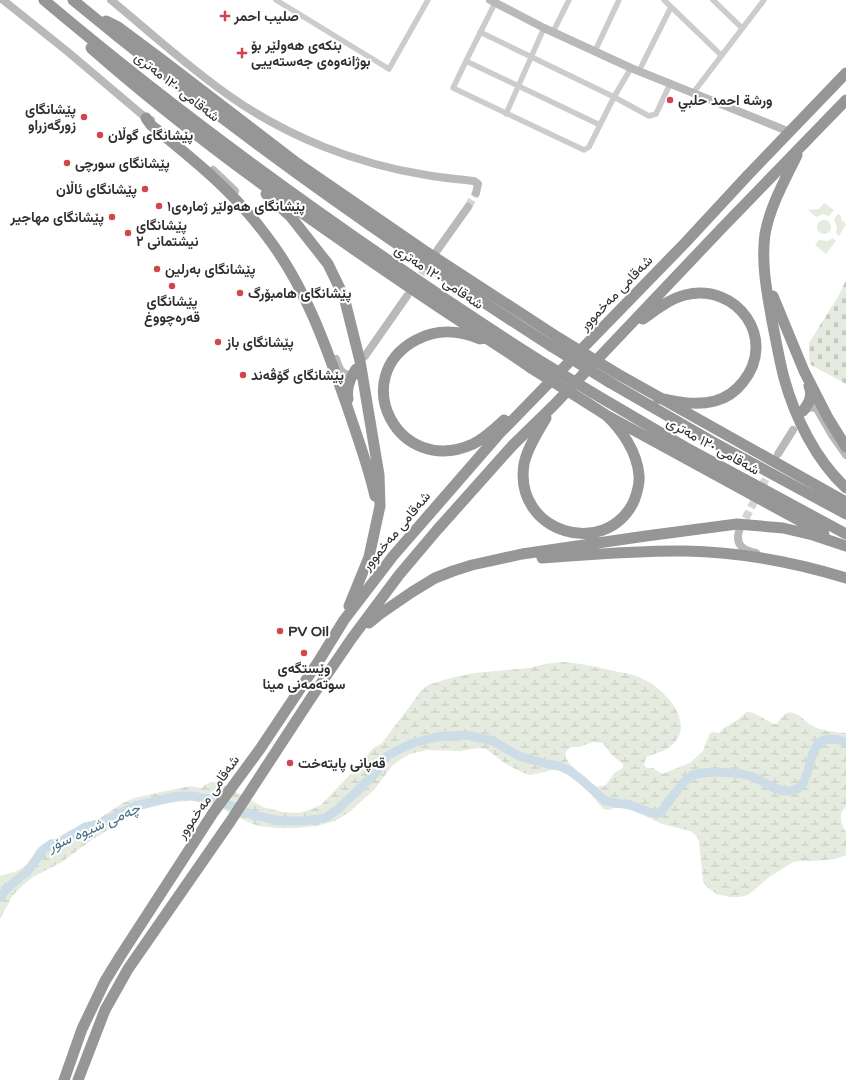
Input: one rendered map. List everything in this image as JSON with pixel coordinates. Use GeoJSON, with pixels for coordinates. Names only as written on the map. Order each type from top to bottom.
{"type":"FeatureCollection","features":[{"type":"Feature","properties":{"kind":"highway","name":"شەقامی ١٢٠ مەتری"},"geometry":{"type":"LineString","coordinates":[[44,0],[173,104],[330,220],[534,363],[846,534]]}},
{"type":"Feature","properties":{"kind":"highway","name":"شەقامی ١٢٠ مەتری"},"geometry":{"type":"LineString","coordinates":[[73,0],[238,131],[425,264],[612,377],[713,442],[846,514]]}},
{"type":"Feature","properties":{"kind":"highway"},"geometry":{"type":"LineString","coordinates":[[61,15],[83,41],[125,78],[214,149],[291,217],[328,264],[344,297],[360,361],[379,475],[380,506],[369,557],[344,620]]}},
{"type":"Feature","properties":{"kind":"highway","name":"شەقامی مەخموور"},"geometry":{"type":"LineString","coordinates":[[66,1077],[82,1029],[105,981],[213,813],[260,749],[320,660],[344,620],[393,556],[500,434],[846,74]]}},
{"type":"Feature","properties":{"kind":"highway"},"geometry":{"type":"LineString","coordinates":[[66,1077],[79,1079],[100,1021],[119,982],[230,822],[352,638],[399,575],[513,445],[629,328],[721,228],[846,100]]}},
{"type":"Feature","properties":{"kind":"highway"},"geometry":{"type":"LineString","coordinates":[[146,118],[151,125],[209,172],[251,216],[270,241],[296,282],[315,319],[336,373],[371,478],[376,497],[377,522]]}},
{"type":"Feature","properties":{"kind":"highway"},"geometry":{"type":"LineString","coordinates":[[801,146],[770,215],[765,235],[765,282],[780,360],[789,393],[813,447],[830,472],[846,488]]}},
{"type":"Feature","properties":{"kind":"highway"},"geometry":{"type":"LineString","coordinates":[[214,149],[452,317],[502,347],[534,363],[584,401],[606,415],[846,546]]}},
{"type":"Feature","properties":{"kind":"highway"},"geometry":{"type":"LineString","coordinates":[[764,263],[774,300],[804,371],[828,418],[846,447]]}},
{"type":"Feature","properties":{"kind":"highway"},"geometry":{"type":"LineString","coordinates":[[629,328],[670,301],[684,295],[699,293],[708,293],[727,299],[742,311],[752,326],[756,342],[754,363],[748,375],[735,391],[723,398],[703,403],[682,402],[658,398]]}},
{"type":"Feature","properties":{"kind":"highway"},"geometry":{"type":"LineString","coordinates":[[502,347],[468,334],[455,332],[432,333],[412,342],[396,356],[385,377],[385,408],[390,419],[397,430],[411,442],[430,450],[447,450],[462,448],[483,438],[509,416],[531,402]]}},
{"type":"Feature","properties":{"kind":"highway"},"geometry":{"type":"LineString","coordinates":[[351,419],[347,394],[350,379],[356,369]]}},
{"type":"Feature","properties":{"kind":"highway"},"geometry":{"type":"LineString","coordinates":[[804,371],[811,392],[804,411]]}},
{"type":"Feature","properties":{"kind":"highway"},"geometry":{"type":"LineString","coordinates":[[612,377],[658,398],[846,502]]}},
{"type":"Feature","properties":{"kind":"highway"},"geometry":{"type":"LineString","coordinates":[[553,406],[529,448],[524,463],[524,489],[528,500],[536,512],[546,522],[556,528],[569,532],[589,532],[610,527],[624,516],[632,505],[637,494],[640,480],[638,466],[634,455],[626,439],[615,423],[606,415]]}},
{"type":"Feature","properties":{"kind":"highway"},"geometry":{"type":"LineString","coordinates":[[500,434],[513,445]]}},
{"type":"Feature","properties":{"kind":"highway"},"geometry":{"type":"LineString","coordinates":[[352,638],[380,614],[428,582],[453,571],[472,565],[529,553],[737,524],[783,528],[813,535],[846,546]]}},
{"type":"Feature","properties":{"kind":"highway"},"geometry":{"type":"LineString","coordinates":[[501,559],[664,551],[703,552],[786,562],[846,578]]}},
{"type":"Feature","properties":{"kind":"street"},"geometry":{"type":"LineString","coordinates":[[3,0],[68,52],[146,118],[154,122],[220,176],[257,216],[285,253],[322,325],[340,370],[345,374],[350,375],[356,369]]}},
{"type":"Feature","properties":{"kind":"street"},"geometry":{"type":"LineString","coordinates":[[111,0],[214,85],[237,102],[272,122],[341,154],[368,162],[420,174],[474,181],[478,184],[476,193]]}},
{"type":"Feature","properties":{"kind":"street"},"geometry":{"type":"LineString","coordinates":[[276,0],[389,69],[428,0]]}},
{"type":"Feature","properties":{"kind":"street"},"geometry":{"type":"LineString","coordinates":[[553,32],[568,0]]}},
{"type":"Feature","properties":{"kind":"street"},"geometry":{"type":"LineString","coordinates":[[595,51],[619,0]]}},
{"type":"Feature","properties":{"kind":"street"},"geometry":{"type":"LineString","coordinates":[[664,0],[721,56]]}},
{"type":"Feature","properties":{"kind":"street"},"geometry":{"type":"LineString","coordinates":[[713,0],[742,28]]}},
{"type":"Feature","properties":{"kind":"street"},"geometry":{"type":"LineString","coordinates":[[671,7],[635,70],[614,97],[589,147],[584,150],[453,88],[494,1],[544,28],[635,70],[790,132]]}},
{"type":"Feature","properties":{"kind":"street"},"geometry":{"type":"LineString","coordinates":[[693,93],[762,1]]}},
{"type":"Feature","properties":{"kind":"street"},"geometry":{"type":"LineString","coordinates":[[141,25],[233,93],[273,118],[304,132],[342,149],[383,161],[428,170],[478,176]]}},
{"type":"Feature","properties":{"kind":"street"},"geometry":{"type":"LineString","coordinates":[[506,114],[544,28]]}},
{"type":"Feature","properties":{"kind":"street"},"geometry":{"type":"LineString","coordinates":[[480,32],[614,97],[649,116],[656,114],[670,84]]}},
{"type":"Feature","properties":{"kind":"street"},"geometry":{"type":"LineString","coordinates":[[466,61],[600,125]]}},
{"type":"Feature","properties":{"kind":"street"},"geometry":{"type":"LineString","coordinates":[[436,252],[468,207]]}},
{"type":"Feature","properties":{"kind":"street"},"geometry":{"type":"LineString","coordinates":[[365,356],[407,296]]}},
{"type":"Feature","properties":{"kind":"street"},"geometry":{"type":"LineString","coordinates":[[804,411],[812,407],[817,409],[846,455]]}},
{"type":"Feature","properties":{"kind":"street"},"geometry":{"type":"LineString","coordinates":[[778,454],[793,430]]}},
{"type":"Feature","properties":{"kind":"street"},"geometry":{"type":"LineString","coordinates":[[739,532],[739,543],[742,548],[747,551],[805,562],[846,573]]}},
{"type":"Feature","properties":{"kind":"green space"},"geometry":{"type":"Polygon","coordinates":[[[824,203],[834,210],[829,216],[823,214],[816,217],[808,210],[819,209],[824,203]]]}},
{"type":"Feature","properties":{"kind":"green space"},"geometry":{"type":"Polygon","coordinates":[[[838,214],[841,216],[841,220],[846,224],[839,236],[836,233],[837,227],[834,219],[838,214]]]}},
{"type":"Feature","properties":{"kind":"green space"},"geometry":{"type":"Polygon","coordinates":[[[824,220],[829,222],[831,227],[829,232],[824,234],[819,232],[817,227],[819,222],[824,220]]]}},
{"type":"Feature","properties":{"kind":"green space"},"geometry":{"type":"Polygon","coordinates":[[[833,238],[836,241],[826,254],[815,245],[819,240],[827,241],[833,238]]]}},
{"type":"Feature","properties":{"kind":"green space"},"geometry":{"type":"Polygon","coordinates":[[[846,280],[846,384],[811,365],[809,358],[809,343],[839,295],[846,280]]]}},
{"type":"Feature","properties":{"kind":"green space"},"geometry":{"type":"Polygon","coordinates":[[[562,662],[575,663],[629,674],[651,683],[667,697],[674,706],[678,715],[681,724],[680,733],[675,742],[669,748],[646,757],[644,765],[647,768],[653,768],[662,774],[690,763],[703,751],[710,733],[719,733],[724,728],[739,719],[746,712],[751,712],[769,722],[776,724],[785,714],[791,712],[800,716],[812,726],[829,731],[846,733],[846,806],[841,813],[841,820],[846,832],[846,855],[835,859],[793,862],[768,878],[748,895],[730,897],[717,894],[709,889],[703,882],[699,841],[696,835],[690,831],[662,824],[628,807],[609,810],[603,809],[586,788],[563,771],[557,769],[531,775],[523,773],[506,764],[486,749],[478,748],[460,751],[427,750],[410,754],[401,759],[391,767],[374,790],[348,813],[335,821],[317,826],[277,828],[258,826],[223,809],[206,802],[196,800],[167,803],[140,810],[90,841],[62,862],[33,877],[13,895],[0,919],[0,876],[17,871],[29,863],[37,849],[45,843],[54,840],[72,829],[95,821],[123,803],[134,798],[190,786],[201,788],[214,782],[224,785],[263,807],[282,812],[299,813],[312,809],[321,805],[373,748],[381,744],[420,692],[428,685],[454,677],[475,673],[530,668],[562,662]],[[593,742],[579,747],[571,747],[566,754],[566,759],[572,767],[591,783],[597,786],[606,785],[614,773],[623,768],[623,764],[612,755],[603,743],[593,742]]]}},
{"type":"Feature","properties":{"kind":"waterway","name":"چەمی شیوە سۆر"},"geometry":{"type":"LineString","coordinates":[[0,897],[12,884],[27,872],[43,850],[51,844],[61,842],[85,827],[99,824],[135,806],[178,796],[191,796],[210,799],[253,815],[280,821],[303,821],[325,818],[338,809],[377,771],[384,758],[413,743],[437,737],[466,735],[493,741],[519,756],[559,766],[570,771],[605,801],[630,805],[656,814],[661,812],[688,778],[701,773],[721,772],[741,774],[756,778],[778,790],[783,791],[798,788],[804,781],[814,750],[820,742],[830,739],[846,742]]}},
{"type":"Feature","properties":{"kind":"tunnel"},"geometry":{"type":"LineString","coordinates":[[468,207],[476,193]]}},
{"type":"Feature","properties":{"kind":"tunnel"},"geometry":{"type":"LineString","coordinates":[[414,284],[430,261]]}},
{"type":"Feature","properties":{"kind":"tunnel"},"geometry":{"type":"LineString","coordinates":[[740,529],[777,457]]}},
{"type":"Feature","properties":{"kind":"place","name":"صلیب احمر"},"geometry":{"type":"Point","coordinates":[225,16]}},
{"type":"Feature","properties":{"kind":"place","name":"بنکەی هەولێر بۆ بوژانەوەی جەستەییی"},"geometry":{"type":"Point","coordinates":[242,53]}},
{"type":"Feature","properties":{"kind":"place","name":"ورشة احمد حلبي"},"geometry":{"type":"Point","coordinates":[670,100]}},
{"type":"Feature","properties":{"kind":"place","name":"پێشانگای زورگەزراو"},"geometry":{"type":"Point","coordinates":[84,117]}},
{"type":"Feature","properties":{"kind":"place","name":"پێشانگای گوڵان"},"geometry":{"type":"Point","coordinates":[100,135]}},
{"type":"Feature","properties":{"kind":"place","name":"پێشانگای سورچی"},"geometry":{"type":"Point","coordinates":[67,163]}},
{"type":"Feature","properties":{"kind":"place","name":"پێشانگای ئاڵان"},"geometry":{"type":"Point","coordinates":[145,189]}},
{"type":"Feature","properties":{"kind":"place","name":"پێشانگای هەولێر ژمارەی١"},"geometry":{"type":"Point","coordinates":[159,206]}},
{"type":"Feature","properties":{"kind":"place","name":"پێشانگای مهاجیر"},"geometry":{"type":"Point","coordinates":[112,217]}},
{"type":"Feature","properties":{"kind":"place","name":"پێشانگای نیشتمانی ٢"},"geometry":{"type":"Point","coordinates":[128,233]}},
{"type":"Feature","properties":{"kind":"place","name":"پێشانگای بەرلین"},"geometry":{"type":"Point","coordinates":[157,269]}},
{"type":"Feature","properties":{"kind":"place","name":"پێشانگای قەرەچووغ"},"geometry":{"type":"Point","coordinates":[172,286]}},
{"type":"Feature","properties":{"kind":"place","name":"پێشانگای هامبۆرگ"},"geometry":{"type":"Point","coordinates":[240,293]}},
{"type":"Feature","properties":{"kind":"place","name":"پێشانگای باز"},"geometry":{"type":"Point","coordinates":[218,342]}},
{"type":"Feature","properties":{"kind":"place","name":"پێشانگای گۆڤەند"},"geometry":{"type":"Point","coordinates":[243,375]}},
{"type":"Feature","properties":{"kind":"place","name":"PV Oil"},"geometry":{"type":"Point","coordinates":[280,631]}},
{"type":"Feature","properties":{"kind":"place","name":"وێستگەی سوتەمەنی مینا"},"geometry":{"type":"Point","coordinates":[304,653]}},
{"type":"Feature","properties":{"kind":"place","name":"قەپانی پایتەخت"},"geometry":{"type":"Point","coordinates":[290,763]}}]}
